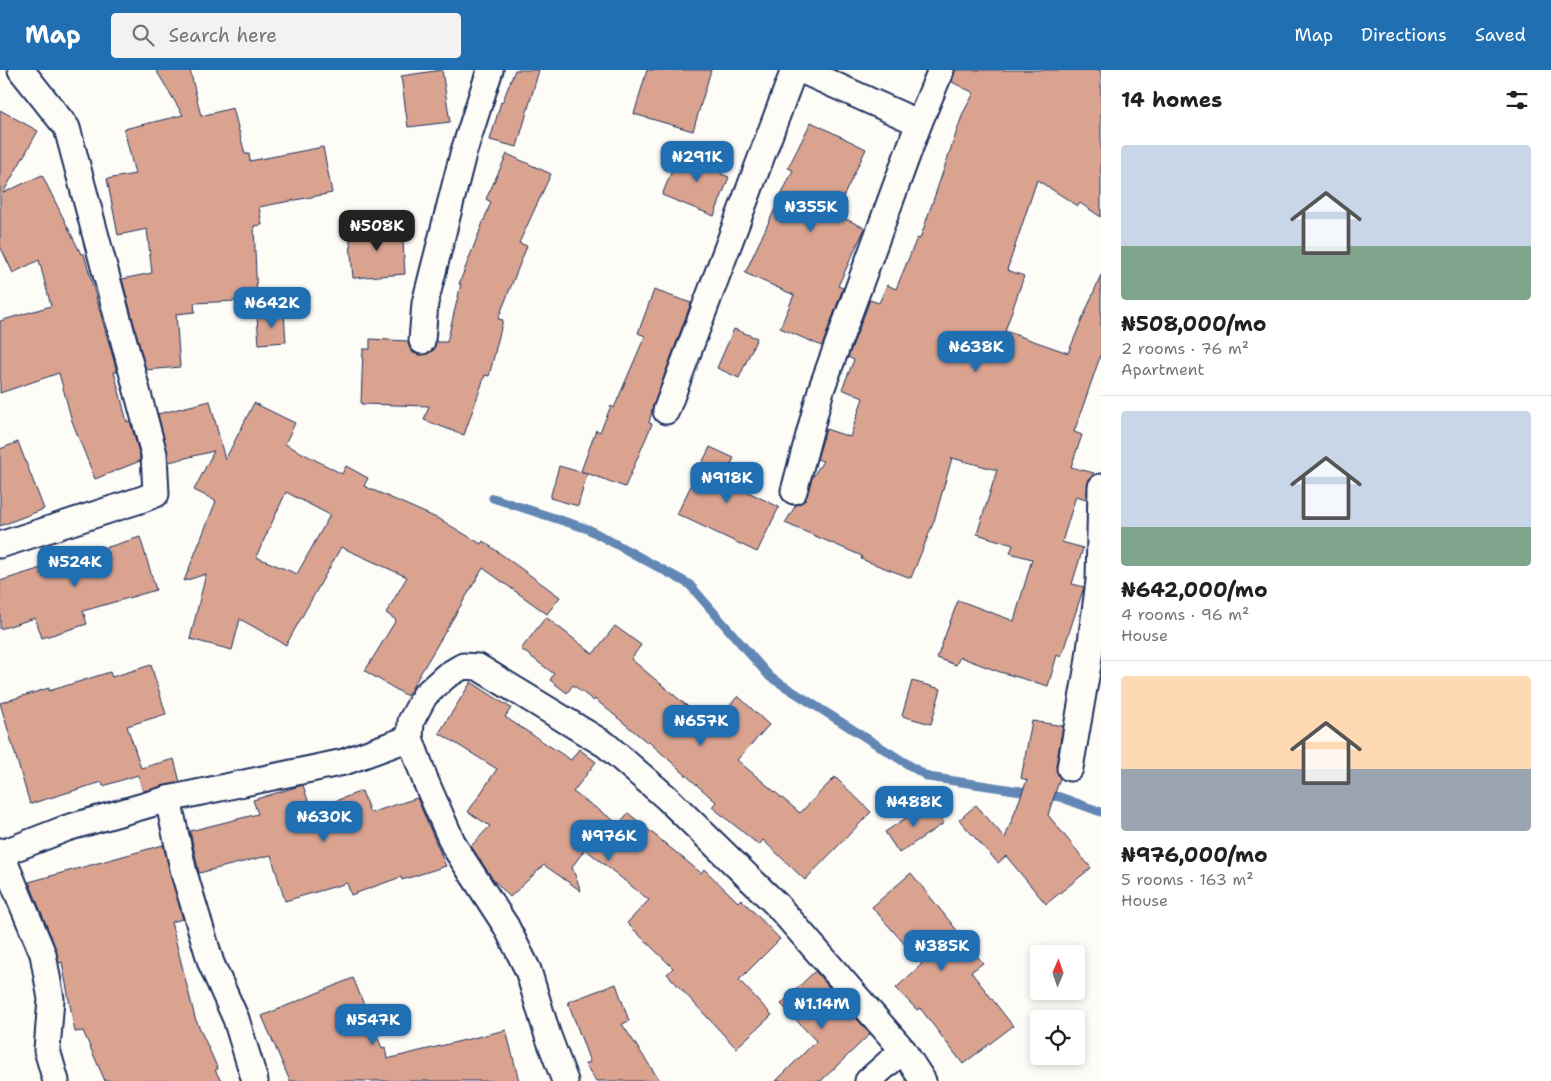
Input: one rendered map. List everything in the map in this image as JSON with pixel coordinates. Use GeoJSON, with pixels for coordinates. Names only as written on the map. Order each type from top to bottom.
{"type":"FeatureCollection","features":[{"type":"Feature","properties":{"kind":"street"},"geometry":{"type":"LineString","coordinates":[[0,545],[156,494],[154,454],[67,128],[21,70]]}},
{"type":"Feature","properties":{"kind":"street"},"geometry":{"type":"LineString","coordinates":[[422,341],[425,304],[463,154],[490,70]]}},
{"type":"Feature","properties":{"kind":"street"},"geometry":{"type":"LineString","coordinates":[[666,411],[794,70]]}},
{"type":"Feature","properties":{"kind":"street"},"geometry":{"type":"LineString","coordinates":[[802,70],[919,123]]}},
{"type":"Feature","properties":{"kind":"street"},"geometry":{"type":"LineString","coordinates":[[794,491],[821,390],[919,123],[941,70]]}},
{"type":"Feature","properties":{"kind":"street"},"geometry":{"type":"LineString","coordinates":[[1070,768],[1088,665],[1099,581],[1101,487]]}},
{"type":"Feature","properties":{"kind":"street"},"geometry":{"type":"LineString","coordinates":[[565,1081],[547,1033],[528,970],[506,926],[454,846],[426,782],[410,738],[411,721],[425,695],[446,676],[463,666],[478,667],[606,745],[667,798],[778,905],[903,1050],[923,1081]]}},
{"type":"Feature","properties":{"kind":"street"},"geometry":{"type":"LineString","coordinates":[[56,1081],[47,1050],[50,999],[43,954],[0,853],[67,828],[168,799],[344,762],[410,738]]}},
{"type":"Feature","properties":{"kind":"street"},"geometry":{"type":"LineString","coordinates":[[168,799],[184,873],[211,963],[236,1019],[255,1081]]}},
{"type":"Feature","properties":{"kind":"street"},"geometry":{"type":"LineString","coordinates":[[868,1081],[903,1050]]}},
{"type":"Feature","properties":{"kind":"building"},"geometry":{"type":"Polygon","coordinates":[[[156,70],[190,70],[201,116],[233,108],[245,154],[249,154],[250,161],[323,147],[332,193],[259,207],[262,225],[254,226],[257,300],[194,303],[195,312],[176,314],[180,367],[146,370],[122,279],[152,273],[147,229],[118,235],[107,179],[135,174],[124,129],[183,115],[156,70]]]}},
{"type":"Feature","properties":{"kind":"building"},"geometry":{"type":"Polygon","coordinates":[[[442,70],[450,122],[408,127],[401,76],[442,70]]]}},
{"type":"Feature","properties":{"kind":"building"},"geometry":{"type":"Polygon","coordinates":[[[515,70],[539,70],[517,147],[490,140],[501,102],[515,70]]]}},
{"type":"Feature","properties":{"kind":"building"},"geometry":{"type":"Polygon","coordinates":[[[647,70],[711,70],[693,131],[634,114],[647,70]]]}},
{"type":"Feature","properties":{"kind":"building"},"geometry":{"type":"Polygon","coordinates":[[[955,70],[1101,70],[1101,217],[1080,203],[1078,206],[1037,180],[1007,270],[1024,276],[1005,331],[1068,353],[1101,275],[1101,354],[1074,432],[1082,435],[1071,467],[1094,473],[1089,480],[1086,499],[1076,496],[1062,542],[1083,548],[1072,584],[1084,587],[1061,657],[1057,655],[1048,686],[1000,672],[960,657],[956,665],[937,658],[958,600],[1014,621],[1032,559],[1010,553],[1013,545],[977,534],[997,470],[952,458],[934,521],[911,578],[861,559],[862,556],[785,523],[796,505],[804,501],[812,478],[823,461],[817,459],[826,429],[850,437],[863,398],[842,389],[854,360],[848,357],[870,300],[879,303],[887,285],[896,289],[917,238],[920,239],[963,113],[974,93],[952,82],[955,70]]]}},
{"type":"Feature","properties":{"kind":"building"},"geometry":{"type":"Polygon","coordinates":[[[0,110],[38,131],[3,193],[42,175],[81,254],[84,254],[117,372],[114,372],[127,422],[130,421],[140,456],[140,461],[95,479],[72,421],[59,373],[0,393],[0,321],[51,306],[39,260],[13,273],[0,246],[0,110]]]}},
{"type":"Feature","properties":{"kind":"building"},"geometry":{"type":"Polygon","coordinates":[[[811,122],[866,149],[835,214],[865,228],[838,286],[843,288],[822,346],[780,328],[794,295],[745,273],[793,170],[788,168],[811,122]]]}},
{"type":"Feature","properties":{"kind":"building"},"geometry":{"type":"Polygon","coordinates":[[[681,149],[725,166],[721,174],[729,177],[714,216],[662,195],[681,149]]]}},
{"type":"Feature","properties":{"kind":"building"},"geometry":{"type":"Polygon","coordinates":[[[507,154],[551,174],[519,243],[527,246],[498,319],[503,320],[489,376],[485,375],[464,435],[424,420],[429,406],[361,404],[363,349],[370,349],[370,339],[408,341],[413,353],[421,355],[434,350],[436,342],[447,342],[461,284],[459,284],[491,202],[486,199],[507,154]]]}},
{"type":"Feature","properties":{"kind":"building"},"geometry":{"type":"Polygon","coordinates":[[[402,226],[405,274],[353,278],[349,230],[402,226]]]}},
{"type":"Feature","properties":{"kind":"building"},"geometry":{"type":"Polygon","coordinates":[[[654,290],[691,303],[653,406],[649,423],[652,424],[625,487],[581,471],[596,430],[600,432],[611,406],[614,408],[645,336],[638,333],[654,290]]]}},
{"type":"Feature","properties":{"kind":"building"},"geometry":{"type":"Polygon","coordinates":[[[284,314],[286,342],[259,344],[257,316],[284,314]]]}},
{"type":"Feature","properties":{"kind":"building"},"geometry":{"type":"Polygon","coordinates":[[[734,329],[757,338],[739,378],[717,368],[734,329]]]}},
{"type":"Feature","properties":{"kind":"building"},"geometry":{"type":"Polygon","coordinates":[[[210,401],[225,460],[254,403],[295,423],[285,444],[342,474],[346,466],[368,478],[364,486],[441,520],[481,544],[483,541],[560,597],[547,614],[483,568],[407,696],[365,671],[396,620],[386,613],[407,577],[341,547],[286,645],[240,619],[232,650],[190,639],[206,574],[184,581],[216,501],[194,490],[214,451],[169,462],[158,414],[210,401]],[[286,492],[256,557],[297,574],[330,515],[286,492]]]}},
{"type":"Feature","properties":{"kind":"building"},"geometry":{"type":"Polygon","coordinates":[[[18,442],[44,509],[0,526],[0,449],[18,442]]]}},
{"type":"Feature","properties":{"kind":"building"},"geometry":{"type":"Polygon","coordinates":[[[710,447],[734,458],[723,480],[779,507],[757,552],[677,514],[710,447]]]}},
{"type":"Feature","properties":{"kind":"building"},"geometry":{"type":"Polygon","coordinates":[[[559,466],[587,474],[578,506],[550,498],[559,466]]]}},
{"type":"Feature","properties":{"kind":"building"},"geometry":{"type":"Polygon","coordinates":[[[140,537],[156,590],[83,611],[87,624],[42,638],[35,618],[0,629],[0,581],[140,537]]]}},
{"type":"Feature","properties":{"kind":"building"},"geometry":{"type":"Polygon","coordinates":[[[546,617],[593,654],[615,626],[641,645],[631,659],[711,726],[738,696],[769,725],[737,760],[800,813],[835,777],[871,812],[805,880],[763,840],[759,845],[712,807],[716,802],[649,742],[595,699],[594,701],[573,685],[567,693],[550,680],[554,674],[521,649],[546,617]]]}},
{"type":"Feature","properties":{"kind":"building"},"geometry":{"type":"Polygon","coordinates":[[[151,665],[166,714],[127,726],[141,768],[174,759],[180,782],[143,791],[138,775],[103,786],[102,782],[30,804],[0,703],[49,688],[49,691],[110,672],[112,677],[151,665]]]}},
{"type":"Feature","properties":{"kind":"building"},"geometry":{"type":"Polygon","coordinates":[[[912,681],[941,689],[931,724],[902,716],[912,681]]]}},
{"type":"Feature","properties":{"kind":"building"},"geometry":{"type":"Polygon","coordinates":[[[471,682],[511,708],[505,717],[571,760],[579,749],[596,762],[573,792],[619,824],[628,813],[701,873],[704,869],[738,902],[741,899],[780,939],[739,980],[772,1015],[736,1048],[667,974],[673,968],[627,923],[649,900],[585,849],[572,867],[581,891],[544,865],[510,897],[492,878],[471,846],[490,826],[468,812],[497,769],[439,733],[471,682]]]}},
{"type":"Feature","properties":{"kind":"building"},"geometry":{"type":"Polygon","coordinates":[[[1032,721],[1063,726],[1056,766],[1060,778],[1048,815],[1091,868],[1046,904],[1006,856],[998,863],[959,820],[976,805],[1005,838],[1027,780],[1021,778],[1032,721]]]}},
{"type":"Feature","properties":{"kind":"building"},"geometry":{"type":"Polygon","coordinates":[[[303,785],[311,810],[362,791],[370,813],[417,798],[446,866],[402,880],[401,877],[351,895],[347,883],[285,901],[271,855],[199,873],[190,831],[258,814],[253,800],[303,785]]]}},
{"type":"Feature","properties":{"kind":"building"},"geometry":{"type":"Polygon","coordinates":[[[930,802],[944,823],[899,853],[885,832],[930,802]]]}},
{"type":"Feature","properties":{"kind":"building"},"geometry":{"type":"Polygon","coordinates":[[[163,845],[183,919],[171,922],[195,1018],[218,1069],[215,1070],[221,1081],[105,1081],[83,1031],[75,1032],[62,962],[59,963],[56,949],[29,882],[163,845]]]}},
{"type":"Feature","properties":{"kind":"building"},"geometry":{"type":"Polygon","coordinates":[[[911,873],[983,963],[971,972],[1013,1026],[963,1064],[920,1008],[917,1010],[896,988],[922,964],[872,907],[911,873]]]}},
{"type":"Feature","properties":{"kind":"building"},"geometry":{"type":"Polygon","coordinates":[[[815,971],[870,1034],[821,1081],[776,1081],[816,1041],[781,1004],[815,971]]]}},
{"type":"Feature","properties":{"kind":"building"},"geometry":{"type":"Polygon","coordinates":[[[353,978],[382,1048],[385,1047],[387,1059],[506,1030],[519,1081],[290,1081],[262,1016],[353,978]]]}},
{"type":"Feature","properties":{"kind":"building"},"geometry":{"type":"Polygon","coordinates":[[[616,984],[629,1021],[622,1024],[660,1081],[596,1081],[585,1064],[590,1062],[568,1002],[616,984]]]}},
{"type":"Feature","properties":{"kind":"waterway"},"geometry":{"type":"LineString","coordinates":[[493,498],[588,529],[689,584],[770,677],[928,777],[1060,797],[1101,812]]}}]}
